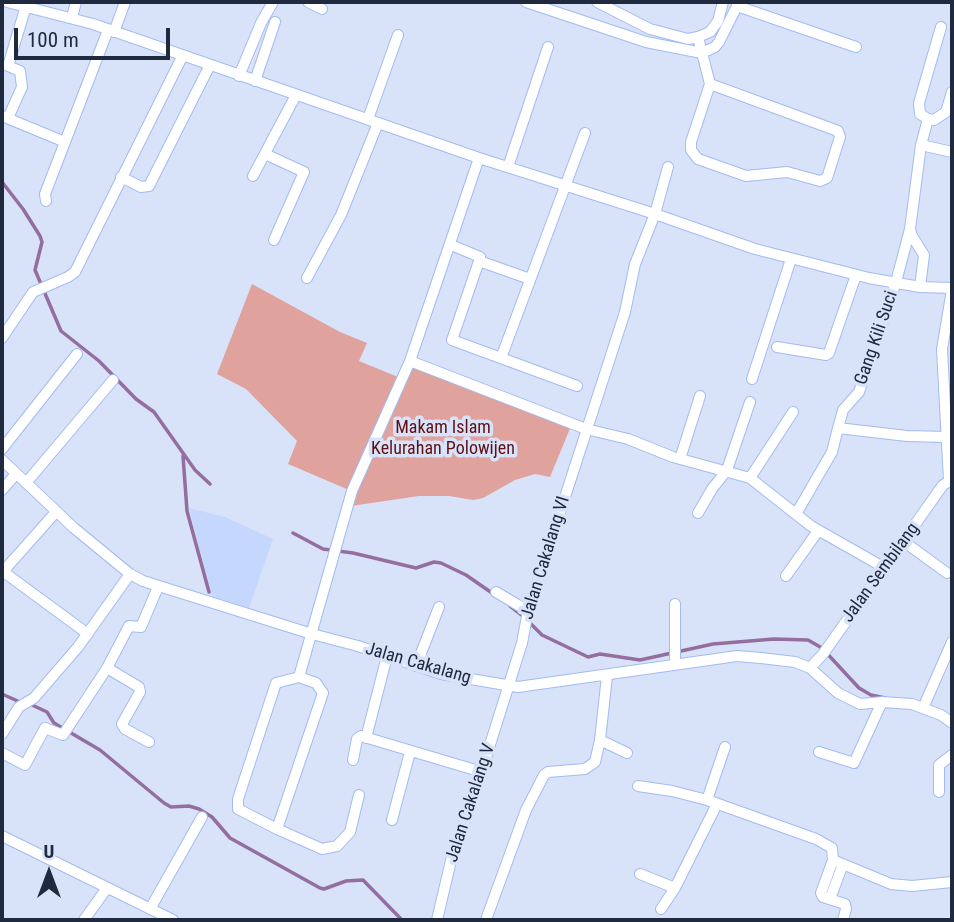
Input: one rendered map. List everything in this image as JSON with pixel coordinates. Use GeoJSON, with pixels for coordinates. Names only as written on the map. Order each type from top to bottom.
{"type":"FeatureCollection","features":[{"type":"Feature","properties":{"kind":"street"},"geometry":{"type":"LineString","coordinates":[[7,2],[72,17],[479,158],[791,259],[920,287],[952,289],[942,349],[950,481]]}},
{"type":"Feature","properties":{"kind":"street"},"geometry":{"type":"LineString","coordinates":[[72,17],[76,2]]}},
{"type":"Feature","properties":{"kind":"street"},"geometry":{"type":"LineString","coordinates":[[46,201],[45,194],[65,142],[125,2]]}},
{"type":"Feature","properties":{"kind":"street"},"geometry":{"type":"LineString","coordinates":[[239,76],[261,23],[273,2]]}},
{"type":"Feature","properties":{"kind":"street"},"geometry":{"type":"LineString","coordinates":[[308,2],[322,9]]}},
{"type":"Feature","properties":{"kind":"street"},"geometry":{"type":"LineString","coordinates":[[526,2],[646,42],[702,53],[719,42],[738,4],[856,47]]}},
{"type":"Feature","properties":{"kind":"street"},"geometry":{"type":"LineString","coordinates":[[555,13],[561,2]]}},
{"type":"Feature","properties":{"kind":"street"},"geometry":{"type":"LineString","coordinates":[[597,2],[650,29],[688,38],[706,35],[713,28],[718,21],[723,2]]}},
{"type":"Feature","properties":{"kind":"street"},"geometry":{"type":"LineString","coordinates":[[26,6],[8,66],[20,71],[22,87],[5,117],[65,142]]}},
{"type":"Feature","properties":{"kind":"street"},"geometry":{"type":"LineString","coordinates":[[255,81],[275,22]]}},
{"type":"Feature","properties":{"kind":"street"},"geometry":{"type":"LineString","coordinates":[[941,27],[919,103],[920,114],[928,119],[940,117],[946,112],[952,92]]}},
{"type":"Feature","properties":{"kind":"street"},"geometry":{"type":"LineString","coordinates":[[307,278],[341,215],[373,121],[398,35]]}},
{"type":"Feature","properties":{"kind":"street"},"geometry":{"type":"LineString","coordinates":[[698,37],[710,83],[691,142],[691,150],[698,159],[746,176],[787,172],[820,181],[827,178],[840,137],[838,131],[710,83]]}},
{"type":"Feature","properties":{"kind":"street"},"geometry":{"type":"LineString","coordinates":[[508,167],[548,47]]}},
{"type":"Feature","properties":{"kind":"street"},"geometry":{"type":"LineString","coordinates":[[2,338],[33,292],[75,272],[183,55]]}},
{"type":"Feature","properties":{"kind":"street"},"geometry":{"type":"LineString","coordinates":[[121,177],[141,187],[149,186],[210,65]]}},
{"type":"Feature","properties":{"kind":"street"},"geometry":{"type":"LineString","coordinates":[[253,176],[296,95]]}},
{"type":"Feature","properties":{"kind":"street","name":"Gang Kili Suci"},"geometry":{"type":"LineString","coordinates":[[796,514],[832,452],[844,410],[859,391],[896,282],[910,229],[921,145],[928,119]]}},
{"type":"Feature","properties":{"kind":"street"},"geometry":{"type":"LineString","coordinates":[[501,358],[585,132]]}},
{"type":"Feature","properties":{"kind":"street"},"geometry":{"type":"LineString","coordinates":[[921,145],[952,152]]}},
{"type":"Feature","properties":{"kind":"street"},"geometry":{"type":"LineString","coordinates":[[265,154],[304,172],[274,240]]}},
{"type":"Feature","properties":{"kind":"street"},"geometry":{"type":"LineString","coordinates":[[299,677],[352,491],[410,361],[479,158]]}},
{"type":"Feature","properties":{"kind":"street","name":"Jalan Cakalang VI"},"geometry":{"type":"LineString","coordinates":[[508,687],[522,643],[527,616],[625,312],[635,264],[655,214],[668,167]]}},
{"type":"Feature","properties":{"kind":"street"},"geometry":{"type":"LineString","coordinates":[[910,229],[924,255],[920,287]]}},
{"type":"Feature","properties":{"kind":"street"},"geometry":{"type":"LineString","coordinates":[[456,247],[480,257],[452,338],[456,342],[577,386]]}},
{"type":"Feature","properties":{"kind":"street"},"geometry":{"type":"LineString","coordinates":[[752,379],[791,259]]}},
{"type":"Feature","properties":{"kind":"street"},"geometry":{"type":"LineString","coordinates":[[479,261],[530,279]]}},
{"type":"Feature","properties":{"kind":"street"},"geometry":{"type":"LineString","coordinates":[[777,347],[825,355],[829,353],[856,275]]}},
{"type":"Feature","properties":{"kind":"street"},"geometry":{"type":"LineString","coordinates":[[2,449],[78,354]]}},
{"type":"Feature","properties":{"kind":"street"},"geometry":{"type":"LineString","coordinates":[[410,361],[586,429],[628,439],[680,459],[750,478],[818,531],[883,567]]}},
{"type":"Feature","properties":{"kind":"street"},"geometry":{"type":"LineString","coordinates":[[26,483],[113,380]]}},
{"type":"Feature","properties":{"kind":"street"},"geometry":{"type":"LineString","coordinates":[[680,459],[700,396]]}},
{"type":"Feature","properties":{"kind":"street"},"geometry":{"type":"LineString","coordinates":[[698,513],[727,470],[750,402]]}},
{"type":"Feature","properties":{"kind":"street"},"geometry":{"type":"LineString","coordinates":[[750,478],[793,412]]}},
{"type":"Feature","properties":{"kind":"street"},"geometry":{"type":"LineString","coordinates":[[838,428],[907,436],[948,431]]}},
{"type":"Feature","properties":{"kind":"street","name":"Jalan Cakalang"},"geometry":{"type":"LineString","coordinates":[[2,460],[57,512],[130,574],[158,587],[441,674],[508,687],[546,685],[607,676],[675,657],[737,656],[795,662],[810,668],[846,699],[860,704],[882,702],[924,705],[949,715]]}},
{"type":"Feature","properties":{"kind":"street"},"geometry":{"type":"LineString","coordinates":[[2,489],[16,474]]}},
{"type":"Feature","properties":{"kind":"street","name":"Jalan Sembilang"},"geometry":{"type":"LineString","coordinates":[[810,668],[825,652],[883,567],[950,481]]}},
{"type":"Feature","properties":{"kind":"street"},"geometry":{"type":"LineString","coordinates":[[57,512],[7,567],[5,573],[88,634]]}},
{"type":"Feature","properties":{"kind":"street"},"geometry":{"type":"LineString","coordinates":[[786,576],[818,531]]}},
{"type":"Feature","properties":{"kind":"street"},"geometry":{"type":"LineString","coordinates":[[903,541],[947,573]]}},
{"type":"Feature","properties":{"kind":"street"},"geometry":{"type":"LineString","coordinates":[[2,734],[18,708],[64,663],[88,634],[130,574]]}},
{"type":"Feature","properties":{"kind":"street"},"geometry":{"type":"LineString","coordinates":[[2,753],[25,765],[46,729],[50,728],[61,736],[107,668],[130,626],[137,629],[141,627],[158,587]]}},
{"type":"Feature","properties":{"kind":"street"},"geometry":{"type":"LineString","coordinates":[[496,592],[527,616]]}},
{"type":"Feature","properties":{"kind":"street"},"geometry":{"type":"LineString","coordinates":[[675,604],[675,657]]}},
{"type":"Feature","properties":{"kind":"street"},"geometry":{"type":"LineString","coordinates":[[416,666],[439,607]]}},
{"type":"Feature","properties":{"kind":"street"},"geometry":{"type":"LineString","coordinates":[[924,705],[952,642]]}},
{"type":"Feature","properties":{"kind":"street"},"geometry":{"type":"LineString","coordinates":[[366,738],[387,656]]}},
{"type":"Feature","properties":{"kind":"street"},"geometry":{"type":"LineString","coordinates":[[107,668],[139,687],[140,692],[122,724],[125,729],[149,742]]}},
{"type":"Feature","properties":{"kind":"street"},"geometry":{"type":"LineString","coordinates":[[487,916],[526,810],[544,775],[548,772],[590,768],[595,762],[607,676]]}},
{"type":"Feature","properties":{"kind":"street"},"geometry":{"type":"LineString","coordinates":[[277,829],[323,693],[316,682],[299,677],[276,683],[238,799],[237,805],[241,811],[277,829],[322,849],[337,846],[350,832],[359,795]]}},
{"type":"Feature","properties":{"kind":"street","name":"Jalan Cakalang V"},"geometry":{"type":"LineString","coordinates":[[437,920],[453,852],[482,772],[508,687]]}},
{"type":"Feature","properties":{"kind":"street"},"geometry":{"type":"LineString","coordinates":[[819,752],[854,763],[882,702]]}},
{"type":"Feature","properties":{"kind":"street"},"geometry":{"type":"LineString","coordinates":[[352,760],[357,738],[361,736],[482,772]]}},
{"type":"Feature","properties":{"kind":"street"},"geometry":{"type":"LineString","coordinates":[[600,740],[626,753]]}},
{"type":"Feature","properties":{"kind":"street"},"geometry":{"type":"LineString","coordinates":[[661,909],[675,888],[712,802],[725,747]]}},
{"type":"Feature","properties":{"kind":"street"},"geometry":{"type":"LineString","coordinates":[[392,820],[410,752]]}},
{"type":"Feature","properties":{"kind":"street"},"geometry":{"type":"LineString","coordinates":[[939,792],[939,765],[952,755]]}},
{"type":"Feature","properties":{"kind":"street"},"geometry":{"type":"LineString","coordinates":[[638,786],[672,790],[816,839],[832,848],[838,862],[891,884],[912,886],[952,882]]}},
{"type":"Feature","properties":{"kind":"street"},"geometry":{"type":"LineString","coordinates":[[150,909],[202,817]]}},
{"type":"Feature","properties":{"kind":"street"},"geometry":{"type":"LineString","coordinates":[[2,836],[173,920]]}},
{"type":"Feature","properties":{"kind":"street"},"geometry":{"type":"LineString","coordinates":[[838,862],[821,890],[824,897],[845,904],[844,920]]}},
{"type":"Feature","properties":{"kind":"street"},"geometry":{"type":"LineString","coordinates":[[640,874],[675,888]]}},
{"type":"Feature","properties":{"kind":"street"},"geometry":{"type":"LineString","coordinates":[[84,920],[107,888]]}},
{"type":"Feature","properties":{"kind":"shaded area"},"geometry":{"type":"Polygon","coordinates":[[[189,508],[225,517],[273,539],[249,608],[212,596],[189,508]]]}},
{"type":"Feature","properties":{"kind":"green space"},"geometry":{"type":"Polygon","coordinates":[[[252,284],[340,332],[367,343],[359,361],[398,377],[349,490],[288,464],[297,441],[246,389],[217,374],[252,284]]]}},
{"type":"Feature","properties":{"kind":"green space","name":"Makam Islam Kelurahan Polowijen"},"geometry":{"type":"Polygon","coordinates":[[[412,365],[571,426],[550,477],[535,474],[515,480],[483,498],[473,500],[449,496],[419,496],[351,506],[356,489],[412,365]]]}},
{"type":"Feature","properties":{"kind":"waterway"},"geometry":{"type":"LineString","coordinates":[[2,182],[40,236],[42,242],[35,270],[61,331],[99,361],[136,399],[154,412],[195,470],[210,484]]}},
{"type":"Feature","properties":{"kind":"waterway"},"geometry":{"type":"LineString","coordinates":[[183,456],[187,511],[209,592]]}},
{"type":"Feature","properties":{"kind":"waterway"},"geometry":{"type":"LineString","coordinates":[[293,533],[323,549],[416,568],[434,562],[441,563],[466,575],[492,593]]}},
{"type":"Feature","properties":{"kind":"waterway"},"geometry":{"type":"LineString","coordinates":[[510,606],[523,616]]}},
{"type":"Feature","properties":{"kind":"waterway"},"geometry":{"type":"LineString","coordinates":[[529,622],[542,635],[588,657],[600,654],[640,660],[713,644],[774,639],[808,640],[822,648],[859,688],[871,695],[885,698]]}},
{"type":"Feature","properties":{"kind":"waterway"},"geometry":{"type":"LineString","coordinates":[[2,694],[22,703]]}},
{"type":"Feature","properties":{"kind":"waterway"},"geometry":{"type":"LineString","coordinates":[[30,704],[47,712],[54,723],[100,750],[164,803],[171,807],[189,806],[199,809],[212,817],[230,838],[320,888],[346,881],[363,880],[402,920]]}}]}
